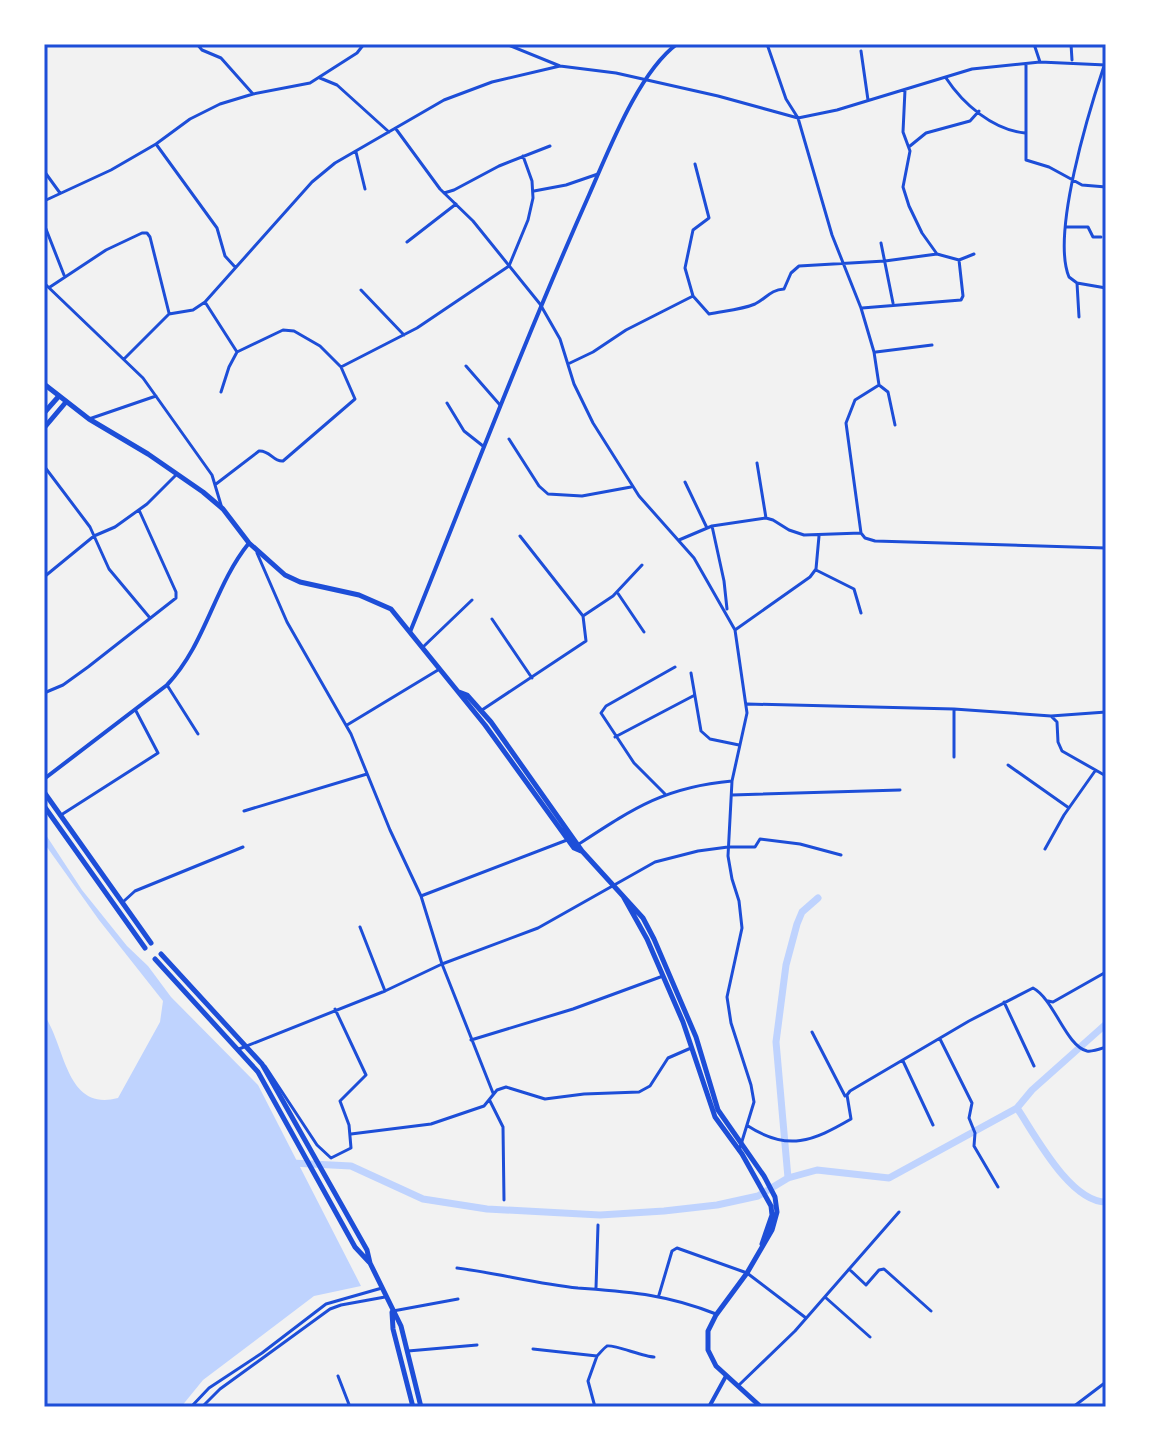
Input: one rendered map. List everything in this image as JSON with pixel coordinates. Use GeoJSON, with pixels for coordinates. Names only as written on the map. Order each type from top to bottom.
{"type":"FeatureCollection","features":[{"type":"Feature","properties":{"kind":"main road"},"geometry":{"type":"LineString","coordinates":[[410,632],[540,304],[598,174],[645,81],[659,58],[677,44]]}},
{"type":"Feature","properties":{"kind":"main road"},"geometry":{"type":"LineString","coordinates":[[44,384],[89,419],[178,473],[223,509],[249,543],[293,579],[359,595],[384,605],[396,614],[485,725],[568,839],[579,848]]}},
{"type":"Feature","properties":{"kind":"main road"},"geometry":{"type":"LineString","coordinates":[[44,413],[59,396]]}},
{"type":"Feature","properties":{"kind":"main road"},"geometry":{"type":"LineString","coordinates":[[44,428],[66,402]]}},
{"type":"Feature","properties":{"kind":"main road"},"geometry":{"type":"LineString","coordinates":[[44,779],[167,685],[196,646],[229,570],[249,543]]}},
{"type":"Feature","properties":{"kind":"main road"},"geometry":{"type":"LineString","coordinates":[[459,692],[467,695],[482,710],[579,848],[643,918],[696,1037],[718,1110],[742,1144],[743,1152]]}},
{"type":"Feature","properties":{"kind":"main road"},"geometry":{"type":"LineString","coordinates":[[44,792],[118,906]]}},
{"type":"Feature","properties":{"kind":"main road"},"geometry":{"type":"LineString","coordinates":[[44,806],[148,946]]}},
{"type":"Feature","properties":{"kind":"main road"},"geometry":{"type":"LineString","coordinates":[[622,895],[647,939],[693,1047],[715,1117],[768,1183],[774,1205],[772,1230],[708,1331],[711,1358],[737,1387],[761,1407]]}},
{"type":"Feature","properties":{"kind":"main road"},"geometry":{"type":"LineString","coordinates":[[161,954],[264,1066],[363,1242],[401,1326],[421,1407]]}},
{"type":"Feature","properties":{"kind":"main road"},"geometry":{"type":"LineString","coordinates":[[155,959],[258,1072],[355,1247],[370,1263]]}},
{"type":"Feature","properties":{"kind":"main road"},"geometry":{"type":"LineString","coordinates":[[393,1311],[393,1329],[413,1407]]}},
{"type":"Feature","properties":{"kind":"main road"},"geometry":{"type":"LineString","coordinates":[[709,1407],[726,1376]]}},
{"type":"Feature","properties":{"kind":"street"},"geometry":{"type":"LineString","coordinates":[[197,44],[202,50],[221,58],[253,94]]}},
{"type":"Feature","properties":{"kind":"street"},"geometry":{"type":"LineString","coordinates":[[44,201],[111,170],[204,112],[253,94],[297,87],[320,78],[357,53],[364,44]]}},
{"type":"Feature","properties":{"kind":"street"},"geometry":{"type":"LineString","coordinates":[[506,44],[560,66],[616,73],[798,118],[837,110],[945,76],[985,67],[1040,62],[1105,65],[1088,117],[1073,182],[1066,227],[1066,271],[1077,283],[1106,288]]}},
{"type":"Feature","properties":{"kind":"street"},"geometry":{"type":"LineString","coordinates":[[767,44],[786,99],[798,118],[832,235],[861,308],[874,352],[879,385],[888,392],[895,425]]}},
{"type":"Feature","properties":{"kind":"street"},"geometry":{"type":"LineString","coordinates":[[1034,44],[1040,62]]}},
{"type":"Feature","properties":{"kind":"street"},"geometry":{"type":"LineString","coordinates":[[1071,44],[1072,62]]}},
{"type":"Feature","properties":{"kind":"street"},"geometry":{"type":"LineString","coordinates":[[861,51],[868,100]]}},
{"type":"Feature","properties":{"kind":"street"},"geometry":{"type":"LineString","coordinates":[[1026,65],[1026,160],[1049,167],[1073,182],[1106,187]]}},
{"type":"Feature","properties":{"kind":"street"},"geometry":{"type":"LineString","coordinates":[[124,359],[169,314],[193,310],[205,302],[320,175],[455,95],[492,82],[560,66]]}},
{"type":"Feature","properties":{"kind":"street"},"geometry":{"type":"LineString","coordinates":[[945,76],[954,90],[1005,130],[1025,133]]}},
{"type":"Feature","properties":{"kind":"street"},"geometry":{"type":"LineString","coordinates":[[320,78],[344,91],[389,133]]}},
{"type":"Feature","properties":{"kind":"street"},"geometry":{"type":"LineString","coordinates":[[905,89],[903,132],[910,146],[903,181],[904,192],[929,247],[943,258],[959,260],[974,254]]}},
{"type":"Feature","properties":{"kind":"street"},"geometry":{"type":"LineString","coordinates":[[910,146],[926,133],[970,121],[979,111]]}},
{"type":"Feature","properties":{"kind":"street"},"geometry":{"type":"LineString","coordinates":[[396,129],[444,193],[473,221],[540,304],[560,339],[585,408],[633,486],[655,516],[694,558],[735,630],[747,721],[732,781],[729,869],[739,901],[742,928],[729,986],[728,1009],[754,1102],[742,1144]]}},
{"type":"Feature","properties":{"kind":"street"},"geometry":{"type":"LineString","coordinates":[[156,144],[217,228],[225,256],[236,269]]}},
{"type":"Feature","properties":{"kind":"street"},"geometry":{"type":"LineString","coordinates":[[444,193],[487,171],[550,146]]}},
{"type":"Feature","properties":{"kind":"street"},"geometry":{"type":"LineString","coordinates":[[356,152],[365,189]]}},
{"type":"Feature","properties":{"kind":"street"},"geometry":{"type":"LineString","coordinates":[[341,367],[404,335],[509,266],[528,220],[534,191],[523,156]]}},
{"type":"Feature","properties":{"kind":"street"},"geometry":{"type":"LineString","coordinates":[[695,164],[709,218],[693,230],[685,268],[693,296],[709,314],[748,306],[771,291],[786,288],[791,273],[799,266],[885,261],[937,254]]}},
{"type":"Feature","properties":{"kind":"street"},"geometry":{"type":"LineString","coordinates":[[44,171],[60,193]]}},
{"type":"Feature","properties":{"kind":"street"},"geometry":{"type":"LineString","coordinates":[[534,191],[566,185],[598,174]]}},
{"type":"Feature","properties":{"kind":"street"},"geometry":{"type":"LineString","coordinates":[[407,242],[456,204]]}},
{"type":"Feature","properties":{"kind":"street"},"geometry":{"type":"LineString","coordinates":[[44,224],[64,275]]}},
{"type":"Feature","properties":{"kind":"street"},"geometry":{"type":"LineString","coordinates":[[1066,227],[1088,227],[1093,237],[1101,237]]}},
{"type":"Feature","properties":{"kind":"street"},"geometry":{"type":"LineString","coordinates":[[50,287],[106,250],[147,233],[169,314]]}},
{"type":"Feature","properties":{"kind":"street"},"geometry":{"type":"LineString","coordinates":[[881,243],[893,303]]}},
{"type":"Feature","properties":{"kind":"street"},"geometry":{"type":"LineString","coordinates":[[861,308],[893,303],[961,300],[959,260]]}},
{"type":"Feature","properties":{"kind":"street"},"geometry":{"type":"LineString","coordinates":[[44,283],[124,359],[156,396],[216,484],[223,509]]}},
{"type":"Feature","properties":{"kind":"street"},"geometry":{"type":"LineString","coordinates":[[1077,283],[1079,317]]}},
{"type":"Feature","properties":{"kind":"street"},"geometry":{"type":"LineString","coordinates":[[361,290],[404,335]]}},
{"type":"Feature","properties":{"kind":"street"},"geometry":{"type":"LineString","coordinates":[[569,363],[693,296]]}},
{"type":"Feature","properties":{"kind":"street"},"geometry":{"type":"LineString","coordinates":[[205,302],[237,352]]}},
{"type":"Feature","properties":{"kind":"street"},"geometry":{"type":"LineString","coordinates":[[216,484],[259,451],[267,452],[276,461],[283,461],[347,408],[355,397],[341,367],[320,346],[289,330],[277,331],[237,352],[221,392]]}},
{"type":"Feature","properties":{"kind":"street"},"geometry":{"type":"LineString","coordinates":[[874,352],[932,345]]}},
{"type":"Feature","properties":{"kind":"street"},"geometry":{"type":"LineString","coordinates":[[466,366],[500,406]]}},
{"type":"Feature","properties":{"kind":"street"},"geometry":{"type":"LineString","coordinates":[[879,385],[855,400],[846,423],[861,533],[865,538],[875,541],[1106,548]]}},
{"type":"Feature","properties":{"kind":"street"},"geometry":{"type":"LineString","coordinates":[[89,419],[156,396]]}},
{"type":"Feature","properties":{"kind":"street"},"geometry":{"type":"LineString","coordinates":[[447,403],[461,428],[483,446]]}},
{"type":"Feature","properties":{"kind":"street"},"geometry":{"type":"LineString","coordinates":[[509,439],[539,486],[548,494],[582,496],[633,486]]}},
{"type":"Feature","properties":{"kind":"street"},"geometry":{"type":"LineString","coordinates":[[757,463],[766,518]]}},
{"type":"Feature","properties":{"kind":"street"},"geometry":{"type":"LineString","coordinates":[[44,466],[85,520],[109,569],[150,618]]}},
{"type":"Feature","properties":{"kind":"street"},"geometry":{"type":"LineString","coordinates":[[44,577],[94,536],[115,527],[139,510],[178,473]]}},
{"type":"Feature","properties":{"kind":"street"},"geometry":{"type":"LineString","coordinates":[[685,482],[709,527],[724,581],[727,613]]}},
{"type":"Feature","properties":{"kind":"street"},"geometry":{"type":"LineString","coordinates":[[44,693],[74,677],[174,601],[176,595],[139,510]]}},
{"type":"Feature","properties":{"kind":"street"},"geometry":{"type":"LineString","coordinates":[[679,540],[709,527],[766,518],[796,533],[819,536],[861,533]]}},
{"type":"Feature","properties":{"kind":"street"},"geometry":{"type":"LineString","coordinates":[[482,710],[586,641],[583,616],[520,536]]}},
{"type":"Feature","properties":{"kind":"street"},"geometry":{"type":"LineString","coordinates":[[735,630],[803,583],[816,569],[819,536]]}},
{"type":"Feature","properties":{"kind":"street"},"geometry":{"type":"LineString","coordinates":[[256,550],[287,622],[347,725],[421,896],[442,964],[493,1093],[484,1106],[425,1126],[351,1134]]}},
{"type":"Feature","properties":{"kind":"street"},"geometry":{"type":"LineString","coordinates":[[583,616],[617,592],[642,565]]}},
{"type":"Feature","properties":{"kind":"street"},"geometry":{"type":"LineString","coordinates":[[816,569],[854,589],[861,613]]}},
{"type":"Feature","properties":{"kind":"street"},"geometry":{"type":"LineString","coordinates":[[617,592],[644,632]]}},
{"type":"Feature","properties":{"kind":"street"},"geometry":{"type":"LineString","coordinates":[[422,649],[472,600]]}},
{"type":"Feature","properties":{"kind":"street"},"geometry":{"type":"LineString","coordinates":[[492,619],[532,678]]}},
{"type":"Feature","properties":{"kind":"street"},"geometry":{"type":"LineString","coordinates":[[665,794],[634,763],[602,719],[602,709],[675,667]]}},
{"type":"Feature","properties":{"kind":"street"},"geometry":{"type":"LineString","coordinates":[[347,725],[438,670]]}},
{"type":"Feature","properties":{"kind":"street"},"geometry":{"type":"LineString","coordinates":[[691,673],[699,724],[705,736],[740,745]]}},
{"type":"Feature","properties":{"kind":"street"},"geometry":{"type":"LineString","coordinates":[[167,685],[198,734]]}},
{"type":"Feature","properties":{"kind":"street"},"geometry":{"type":"LineString","coordinates":[[615,737],[694,695]]}},
{"type":"Feature","properties":{"kind":"street"},"geometry":{"type":"LineString","coordinates":[[747,704],[954,709],[1051,716],[1106,712]]}},
{"type":"Feature","properties":{"kind":"street"},"geometry":{"type":"LineString","coordinates":[[954,709],[954,757]]}},
{"type":"Feature","properties":{"kind":"street"},"geometry":{"type":"LineString","coordinates":[[61,815],[158,753],[135,710]]}},
{"type":"Feature","properties":{"kind":"street"},"geometry":{"type":"LineString","coordinates":[[1051,716],[1057,722],[1058,742],[1062,751],[1106,776]]}},
{"type":"Feature","properties":{"kind":"street"},"geometry":{"type":"LineString","coordinates":[[1008,765],[1069,808]]}},
{"type":"Feature","properties":{"kind":"street"},"geometry":{"type":"LineString","coordinates":[[1045,849],[1095,771]]}},
{"type":"Feature","properties":{"kind":"street"},"geometry":{"type":"LineString","coordinates":[[244,811],[367,774]]}},
{"type":"Feature","properties":{"kind":"street"},"geometry":{"type":"LineString","coordinates":[[579,848],[638,806],[665,794],[700,784],[732,781]]}},
{"type":"Feature","properties":{"kind":"street"},"geometry":{"type":"LineString","coordinates":[[732,795],[900,790]]}},
{"type":"Feature","properties":{"kind":"street"},"geometry":{"type":"LineString","coordinates":[[421,896],[568,839]]}},
{"type":"Feature","properties":{"kind":"street"},"geometry":{"type":"LineString","coordinates":[[239,1049],[385,991],[442,964],[538,928],[655,862],[728,847],[756,847],[761,839],[800,844],[841,855]]}},
{"type":"Feature","properties":{"kind":"street"},"geometry":{"type":"LineString","coordinates":[[118,906],[135,891],[243,847]]}},
{"type":"Feature","properties":{"kind":"street"},"geometry":{"type":"LineString","coordinates":[[360,927],[385,991]]}},
{"type":"Feature","properties":{"kind":"street"},"geometry":{"type":"LineString","coordinates":[[1048,1001],[1053,1002],[1106,972]]}},
{"type":"Feature","properties":{"kind":"street"},"geometry":{"type":"LineString","coordinates":[[471,1040],[573,1009],[663,976]]}},
{"type":"Feature","properties":{"kind":"street"},"geometry":{"type":"LineString","coordinates":[[847,1098],[850,1091],[1033,988],[1048,1001],[1079,1046],[1085,1050],[1106,1047]]}},
{"type":"Feature","properties":{"kind":"street"},"geometry":{"type":"LineString","coordinates":[[1004,1002],[1034,1066]]}},
{"type":"Feature","properties":{"kind":"street"},"geometry":{"type":"LineString","coordinates":[[264,1066],[269,1068],[305,1128],[329,1157],[333,1158],[351,1148],[351,1134],[340,1101],[366,1075],[335,1009]]}},
{"type":"Feature","properties":{"kind":"street"},"geometry":{"type":"LineString","coordinates":[[748,1126],[778,1141],[788,1142],[813,1138],[851,1119],[847,1098],[812,1032]]}},
{"type":"Feature","properties":{"kind":"street"},"geometry":{"type":"LineString","coordinates":[[940,1039],[972,1101],[969,1118],[976,1149],[998,1187]]}},
{"type":"Feature","properties":{"kind":"street"},"geometry":{"type":"LineString","coordinates":[[493,1093],[506,1087],[545,1099],[639,1092],[650,1086],[668,1058],[693,1047]]}},
{"type":"Feature","properties":{"kind":"street"},"geometry":{"type":"LineString","coordinates":[[903,1061],[933,1125]]}},
{"type":"Feature","properties":{"kind":"street"},"geometry":{"type":"LineString","coordinates":[[490,1101],[503,1127],[504,1200]]}},
{"type":"Feature","properties":{"kind":"street"},"geometry":{"type":"LineString","coordinates":[[737,1387],[806,1319],[899,1212]]}},
{"type":"Feature","properties":{"kind":"street"},"geometry":{"type":"LineString","coordinates":[[596,1288],[598,1225]]}},
{"type":"Feature","properties":{"kind":"street"},"geometry":{"type":"LineString","coordinates":[[659,1295],[672,1251],[677,1248],[747,1273],[806,1319]]}},
{"type":"Feature","properties":{"kind":"street"},"geometry":{"type":"LineString","coordinates":[[457,1268],[579,1288],[659,1295],[716,1315]]}},
{"type":"Feature","properties":{"kind":"street"},"geometry":{"type":"LineString","coordinates":[[849,1269],[866,1285],[879,1270],[884,1269],[931,1311]]}},
{"type":"Feature","properties":{"kind":"street"},"geometry":{"type":"LineString","coordinates":[[191,1407],[209,1388],[262,1353],[326,1304],[383,1287]]}},
{"type":"Feature","properties":{"kind":"street"},"geometry":{"type":"LineString","coordinates":[[202,1407],[220,1389],[330,1309],[388,1297]]}},
{"type":"Feature","properties":{"kind":"street"},"geometry":{"type":"LineString","coordinates":[[825,1297],[870,1337]]}},
{"type":"Feature","properties":{"kind":"street"},"geometry":{"type":"LineString","coordinates":[[393,1311],[458,1299]]}},
{"type":"Feature","properties":{"kind":"street"},"geometry":{"type":"LineString","coordinates":[[408,1351],[477,1345]]}},
{"type":"Feature","properties":{"kind":"street"},"geometry":{"type":"LineString","coordinates":[[584,1407],[595,1406],[588,1381],[597,1356],[609,1346],[654,1357]]}},
{"type":"Feature","properties":{"kind":"street"},"geometry":{"type":"LineString","coordinates":[[533,1349],[597,1356]]}},
{"type":"Feature","properties":{"kind":"street"},"geometry":{"type":"LineString","coordinates":[[338,1376],[350,1407]]}},
{"type":"Feature","properties":{"kind":"street"},"geometry":{"type":"LineString","coordinates":[[1073,1407],[1106,1382]]}},
{"type":"Feature","properties":{"kind":"water"},"geometry":{"type":"Polygon","coordinates":[[[44,832],[82,890],[127,946],[148,966],[171,997],[258,1085],[361,1286],[314,1296],[203,1380],[181,1407],[44,1407],[44,1015],[77,1086],[87,1095],[101,1100],[118,1098],[160,1022],[163,1001],[44,843],[44,832]]]}},
{"type":"Feature","properties":{"kind":"waterway"},"geometry":{"type":"LineString","coordinates":[[788,1178],[776,1042],[786,965],[797,924],[802,912],[818,898]]}},
{"type":"Feature","properties":{"kind":"waterway"},"geometry":{"type":"LineString","coordinates":[[292,1163],[351,1166],[423,1199],[487,1209],[600,1215],[717,1205],[758,1196],[788,1178],[817,1170],[889,1178],[1017,1108],[1032,1090],[1106,1024]]}},
{"type":"Feature","properties":{"kind":"waterway"},"geometry":{"type":"LineString","coordinates":[[1017,1108],[1067,1179],[1079,1191],[1106,1202]]}}]}
